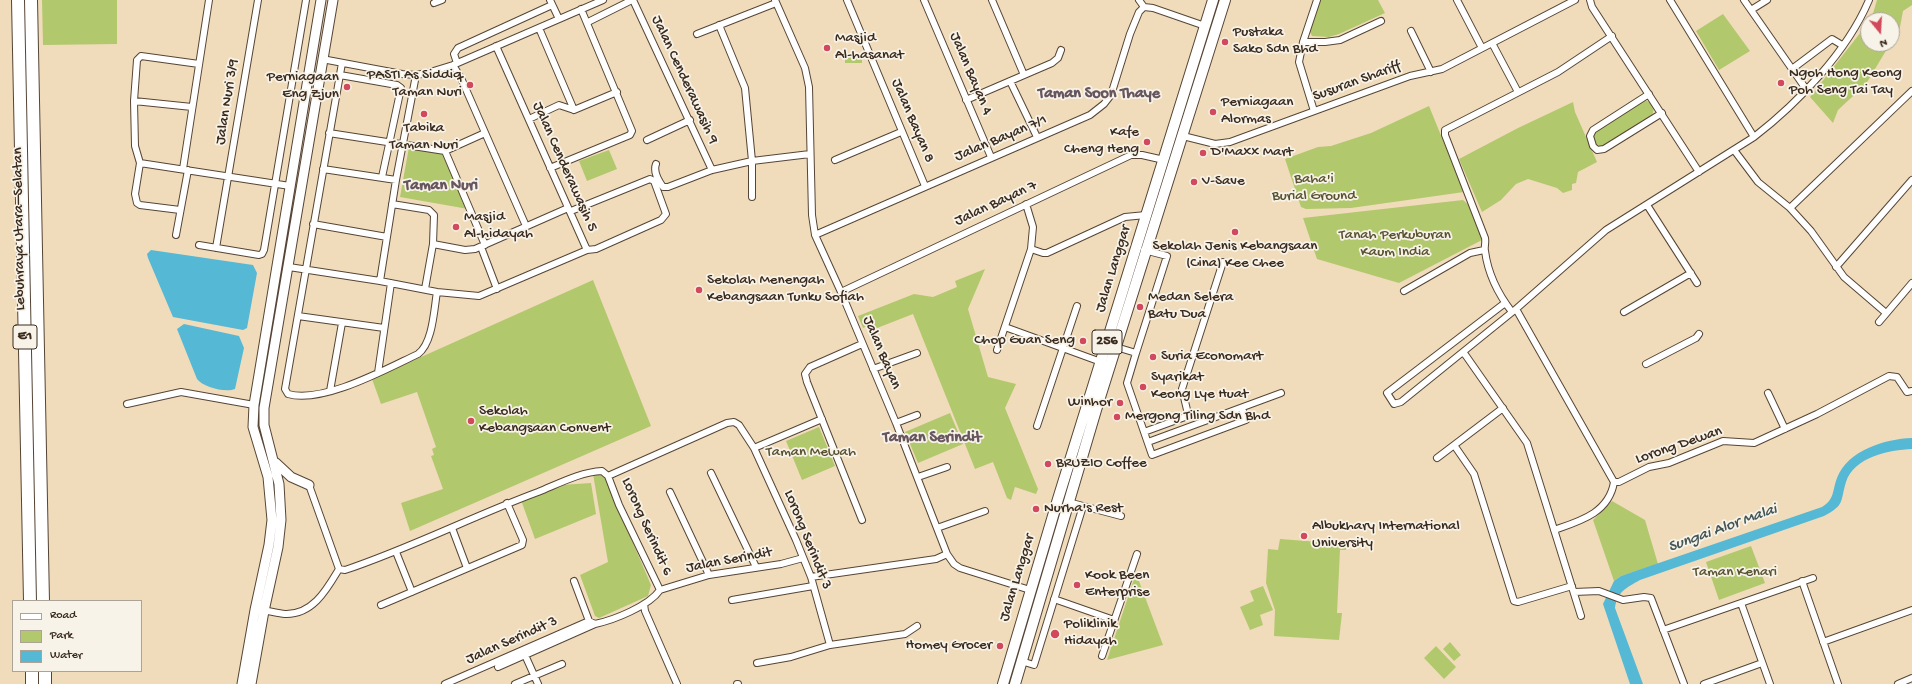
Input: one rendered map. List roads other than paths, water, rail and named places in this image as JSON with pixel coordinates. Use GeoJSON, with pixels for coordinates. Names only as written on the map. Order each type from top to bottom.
{"type":"FeatureCollection","features":[{"type":"Feature","properties":{"kind":"highway","name":"Lebuhraya Utara–Selatan"},"geometry":{"type":"LineString","coordinates":[[18,0],[26,73],[43,600]]}},
{"type":"Feature","properties":{"kind":"highway","name":"Lebuhraya Utara–Selatan"},"geometry":{"type":"LineString","coordinates":[[30,0],[26,73],[30,600]]}},
{"type":"Feature","properties":{"kind":"highway"},"geometry":{"type":"LineString","coordinates":[[32,672],[32,684]]}},
{"type":"Feature","properties":{"kind":"highway"},"geometry":{"type":"LineString","coordinates":[[45,672],[45,684]]}},
{"type":"Feature","properties":{"kind":"main road"},"geometry":{"type":"LineString","coordinates":[[251,684],[272,520],[268,477],[254,427],[254,405],[321,0]]}},
{"type":"Feature","properties":{"kind":"main road"},"geometry":{"type":"LineString","coordinates":[[242,684],[260,610],[278,547],[281,520],[279,484],[266,437],[263,417],[333,0]]}},
{"type":"Feature","properties":{"kind":"main road","name":"Jalan Langgar"},"geometry":{"type":"LineString","coordinates":[[1003,684],[1030,590],[1101,362],[1183,136],[1205,26],[1214,0]]}},
{"type":"Feature","properties":{"kind":"main road","name":"Jalan Langgar"},"geometry":{"type":"LineString","coordinates":[[1015,684],[1068,502],[1116,347],[1142,249],[1146,215],[1164,160],[1224,0]]}},
{"type":"Feature","properties":{"kind":"main road"},"geometry":{"type":"LineString","coordinates":[[273,458],[285,473],[296,480],[309,484]]}},
{"type":"Feature","properties":{"kind":"street"},"geometry":{"type":"LineString","coordinates":[[176,235],[192,107],[209,0]]}},
{"type":"Feature","properties":{"kind":"street","name":"Jalan Nuri 3/9"},"geometry":{"type":"LineString","coordinates":[[216,248],[258,0]]}},
{"type":"Feature","properties":{"kind":"street"},"geometry":{"type":"LineString","coordinates":[[198,245],[259,255],[262,254],[305,0]]}},
{"type":"Feature","properties":{"kind":"street"},"geometry":{"type":"LineString","coordinates":[[434,3],[442,0]]}},
{"type":"Feature","properties":{"kind":"street"},"geometry":{"type":"LineString","coordinates":[[322,59],[416,75],[455,64],[603,0]]}},
{"type":"Feature","properties":{"kind":"street"},"geometry":{"type":"LineString","coordinates":[[588,22],[633,0]]}},
{"type":"Feature","properties":{"kind":"street","name":"Jalan Cenderawasih 9"},"geometry":{"type":"LineString","coordinates":[[633,0],[712,170]]}},
{"type":"Feature","properties":{"kind":"street","name":"Jalan Bayan 8"},"geometry":{"type":"LineString","coordinates":[[847,0],[901,132],[925,186]]}},
{"type":"Feature","properties":{"kind":"street","name":"Jalan Bayan 4"},"geometry":{"type":"LineString","coordinates":[[924,0],[991,157]]}},
{"type":"Feature","properties":{"kind":"street"},"geometry":{"type":"LineString","coordinates":[[992,0],[1024,75]]}},
{"type":"Feature","properties":{"kind":"street"},"geometry":{"type":"LineString","coordinates":[[1139,0],[1144,7],[1153,8],[1205,26]]}},
{"type":"Feature","properties":{"kind":"street"},"geometry":{"type":"LineString","coordinates":[[1314,111],[1299,62],[1303,42],[1317,0]]}},
{"type":"Feature","properties":{"kind":"street"},"geometry":{"type":"LineString","coordinates":[[1457,0],[1482,48]]}},
{"type":"Feature","properties":{"kind":"street","name":"Susuran Shariff"},"geometry":{"type":"LineString","coordinates":[[1183,136],[1214,144],[1222,144],[1410,76],[1442,69],[1575,0]]}},
{"type":"Feature","properties":{"kind":"street"},"geometry":{"type":"LineString","coordinates":[[1590,0],[1700,172]]}},
{"type":"Feature","properties":{"kind":"street"},"geometry":{"type":"LineString","coordinates":[[1670,0],[1754,137]]}},
{"type":"Feature","properties":{"kind":"street"},"geometry":{"type":"LineString","coordinates":[[1744,0],[1806,89]]}},
{"type":"Feature","properties":{"kind":"street"},"geometry":{"type":"LineString","coordinates":[[1751,10],[1767,0]]}},
{"type":"Feature","properties":{"kind":"street"},"geometry":{"type":"LineString","coordinates":[[1505,303],[1387,393],[1394,404],[1401,402],[1464,352],[1606,230],[1700,172],[1769,126],[1806,89],[1842,45],[1854,28],[1869,0]]}},
{"type":"Feature","properties":{"kind":"street"},"geometry":{"type":"LineString","coordinates":[[697,34],[775,1]]}},
{"type":"Feature","properties":{"kind":"street","name":"Jalan Bayan"},"geometry":{"type":"LineString","coordinates":[[775,1],[805,68],[809,87],[812,215],[815,234],[896,423],[947,554],[954,564],[960,568],[1030,590]]}},
{"type":"Feature","properties":{"kind":"street"},"geometry":{"type":"LineString","coordinates":[[526,226],[455,64],[454,54],[458,48],[551,2],[559,19]]}},
{"type":"Feature","properties":{"kind":"street","name":"Jalan Bayan 7/1"},"geometry":{"type":"LineString","coordinates":[[815,234],[1090,115],[1108,100],[1113,89],[1130,34],[1144,7]]}},
{"type":"Feature","properties":{"kind":"street"},"geometry":{"type":"LineString","coordinates":[[550,168],[632,133],[632,128],[588,22],[581,9]]}},
{"type":"Feature","properties":{"kind":"street"},"geometry":{"type":"LineString","coordinates":[[1303,42],[1340,40],[1381,21]]}},
{"type":"Feature","properties":{"kind":"street"},"geometry":{"type":"LineString","coordinates":[[718,25],[745,88],[752,161],[752,197]]}},
{"type":"Feature","properties":{"kind":"street"},"geometry":{"type":"LineString","coordinates":[[539,28],[574,110]]}},
{"type":"Feature","properties":{"kind":"street"},"geometry":{"type":"LineString","coordinates":[[1411,31],[1431,72]]}},
{"type":"Feature","properties":{"kind":"street"},"geometry":{"type":"LineString","coordinates":[[1554,530],[1589,518],[1610,496],[1614,482],[1514,310],[1505,303],[1491,278],[1484,250],[1485,238],[1444,133],[1447,128],[1561,70],[1612,36]]}},
{"type":"Feature","properties":{"kind":"street"},"geometry":{"type":"LineString","coordinates":[[1792,69],[1832,39],[1842,45]]}},
{"type":"Feature","properties":{"kind":"street"},"geometry":{"type":"LineString","coordinates":[[1492,43],[1518,92]]}},
{"type":"Feature","properties":{"kind":"street","name":"Jalan Cenderawasih 5"},"geometry":{"type":"LineString","coordinates":[[288,267],[380,281],[437,292],[475,296],[497,289],[587,250],[496,46]]}},
{"type":"Feature","properties":{"kind":"street"},"geometry":{"type":"LineString","coordinates":[[966,100],[1055,61],[1061,50]]}},
{"type":"Feature","properties":{"kind":"street"},"geometry":{"type":"LineString","coordinates":[[180,210],[137,203],[135,194],[140,163],[135,146],[134,101],[138,58],[141,56],[199,64]]}},
{"type":"Feature","properties":{"kind":"street"},"geometry":{"type":"LineString","coordinates":[[342,63],[285,389],[288,394],[308,397],[330,391],[378,373],[418,354],[426,346],[437,292]]}},
{"type":"Feature","properties":{"kind":"street"},"geometry":{"type":"LineString","coordinates":[[340,75],[397,85],[401,88],[382,177]]}},
{"type":"Feature","properties":{"kind":"street"},"geometry":{"type":"LineString","coordinates":[[380,281],[396,180],[416,75]]}},
{"type":"Feature","properties":{"kind":"street"},"geometry":{"type":"LineString","coordinates":[[1010,81],[1037,137]]}},
{"type":"Feature","properties":{"kind":"street"},"geometry":{"type":"LineString","coordinates":[[1790,208],[1912,91]]}},
{"type":"Feature","properties":{"kind":"street"},"geometry":{"type":"LineString","coordinates":[[529,119],[559,105],[574,110],[617,92]]}},
{"type":"Feature","properties":{"kind":"street"},"geometry":{"type":"LineString","coordinates":[[400,94],[412,96]]}},
{"type":"Feature","properties":{"kind":"street"},"geometry":{"type":"LineString","coordinates":[[1649,94],[1592,130],[1590,136],[1593,146],[1598,150],[1604,149],[1662,113]]}},
{"type":"Feature","properties":{"kind":"street"},"geometry":{"type":"LineString","coordinates":[[134,101],[192,107]]}},
{"type":"Feature","properties":{"kind":"street"},"geometry":{"type":"LineString","coordinates":[[647,140],[690,120]]}},
{"type":"Feature","properties":{"kind":"street"},"geometry":{"type":"LineString","coordinates":[[835,160],[901,132]]}},
{"type":"Feature","properties":{"kind":"street"},"geometry":{"type":"LineString","coordinates":[[329,133],[445,151],[485,133]]}},
{"type":"Feature","properties":{"kind":"street"},"geometry":{"type":"LineString","coordinates":[[1734,150],[1758,182],[1790,208],[1811,231],[1844,277],[1886,313]]}},
{"type":"Feature","properties":{"kind":"street"},"geometry":{"type":"LineString","coordinates":[[445,151],[483,246],[497,289]]}},
{"type":"Feature","properties":{"kind":"street"},"geometry":{"type":"LineString","coordinates":[[656,164],[654,170],[663,187],[668,187],[712,170],[752,161],[810,154]]}},
{"type":"Feature","properties":{"kind":"street","name":"Jalan Bayan 7"},"geometry":{"type":"LineString","coordinates":[[841,292],[1130,155],[1142,155],[1164,160]]}},
{"type":"Feature","properties":{"kind":"street"},"geometry":{"type":"LineString","coordinates":[[140,163],[290,186]]}},
{"type":"Feature","properties":{"kind":"street"},"geometry":{"type":"LineString","coordinates":[[323,169],[396,180]]}},
{"type":"Feature","properties":{"kind":"street"},"geometry":{"type":"LineString","coordinates":[[434,244],[468,250],[483,246],[526,226],[569,209],[650,179],[654,181],[666,211],[666,216],[661,220],[592,250],[587,250]]}},
{"type":"Feature","properties":{"kind":"street"},"geometry":{"type":"LineString","coordinates":[[1836,267],[1912,180]]}},
{"type":"Feature","properties":{"kind":"street"},"geometry":{"type":"LineString","coordinates":[[392,204],[429,210],[432,212],[436,220],[434,244],[425,289]]}},
{"type":"Feature","properties":{"kind":"street"},"geometry":{"type":"LineString","coordinates":[[997,350],[1031,249],[1033,227],[1026,204]]}},
{"type":"Feature","properties":{"kind":"street"},"geometry":{"type":"LineString","coordinates":[[1647,205],[1697,283]]}},
{"type":"Feature","properties":{"kind":"street"},"geometry":{"type":"LineString","coordinates":[[1031,249],[1047,253],[1125,217],[1146,215]]}},
{"type":"Feature","properties":{"kind":"street"},"geometry":{"type":"LineString","coordinates":[[313,224],[387,237]]}},
{"type":"Feature","properties":{"kind":"street"},"geometry":{"type":"LineString","coordinates":[[1142,249],[1166,256],[1127,383],[1152,455],[1246,420],[1242,408]]}},
{"type":"Feature","properties":{"kind":"street"},"geometry":{"type":"LineString","coordinates":[[1404,291],[1470,253],[1484,250]]}},
{"type":"Feature","properties":{"kind":"street"},"geometry":{"type":"LineString","coordinates":[[1144,432],[1185,417],[1188,414],[1182,388],[1223,262]]}},
{"type":"Feature","properties":{"kind":"street"},"geometry":{"type":"LineString","coordinates":[[1624,312],[1691,273]]}},
{"type":"Feature","properties":{"kind":"street"},"geometry":{"type":"LineString","coordinates":[[378,373],[391,283]]}},
{"type":"Feature","properties":{"kind":"street"},"geometry":{"type":"LineString","coordinates":[[1879,322],[1912,283]]}},
{"type":"Feature","properties":{"kind":"street"},"geometry":{"type":"LineString","coordinates":[[1037,426],[1077,306]]}},
{"type":"Feature","properties":{"kind":"street"},"geometry":{"type":"LineString","coordinates":[[298,316],[384,328]]}},
{"type":"Feature","properties":{"kind":"street"},"geometry":{"type":"LineString","coordinates":[[330,391],[342,323]]}},
{"type":"Feature","properties":{"kind":"street"},"geometry":{"type":"LineString","coordinates":[[1004,327],[1101,362]]}},
{"type":"Feature","properties":{"kind":"street"},"geometry":{"type":"LineString","coordinates":[[1646,364],[1696,338],[1699,334]]}},
{"type":"Feature","properties":{"kind":"street"},"geometry":{"type":"LineString","coordinates":[[862,344],[810,367],[807,371],[807,382],[862,520]]}},
{"type":"Feature","properties":{"kind":"street"},"geometry":{"type":"LineString","coordinates":[[1116,347],[1136,353]]}},
{"type":"Feature","properties":{"kind":"street"},"geometry":{"type":"LineString","coordinates":[[1464,352],[1527,443],[1581,616]]}},
{"type":"Feature","properties":{"kind":"street"},"geometry":{"type":"LineString","coordinates":[[873,369],[917,353]]}},
{"type":"Feature","properties":{"kind":"street","name":"Lorong Dewan"},"geometry":{"type":"LineString","coordinates":[[1614,482],[1619,482],[1649,467],[1669,463],[1723,441],[1751,444],[1785,429],[1885,377],[1897,377],[1910,391]]}},
{"type":"Feature","properties":{"kind":"street"},"geometry":{"type":"LineString","coordinates":[[127,404],[180,392],[254,405]]}},
{"type":"Feature","properties":{"kind":"street"},"geometry":{"type":"LineString","coordinates":[[1148,442],[1282,393]]}},
{"type":"Feature","properties":{"kind":"street"},"geometry":{"type":"LineString","coordinates":[[1768,393],[1785,429]]}},
{"type":"Feature","properties":{"kind":"street"},"geometry":{"type":"LineString","coordinates":[[1437,458],[1503,408]]}},
{"type":"Feature","properties":{"kind":"street"},"geometry":{"type":"LineString","coordinates":[[896,423],[917,415]]}},
{"type":"Feature","properties":{"kind":"street"},"geometry":{"type":"LineString","coordinates":[[754,448],[822,419]]}},
{"type":"Feature","properties":{"kind":"street","name":"Lorong Serindit 3"},"geometry":{"type":"LineString","coordinates":[[608,476],[727,423],[734,422],[739,425],[754,448],[811,577],[830,644]]}},
{"type":"Feature","properties":{"kind":"street"},"geometry":{"type":"LineString","coordinates":[[1454,445],[1474,474],[1514,601],[1518,602],[1573,589],[1599,591],[1623,600],[1644,597],[1652,599],[1684,684]]}},
{"type":"Feature","properties":{"kind":"street"},"geometry":{"type":"LineString","coordinates":[[918,477],[947,467]]}},
{"type":"Feature","properties":{"kind":"street"},"geometry":{"type":"LineString","coordinates":[[339,569],[345,570],[396,552],[507,503],[590,472],[602,471],[608,476]]}},
{"type":"Feature","properties":{"kind":"street"},"geometry":{"type":"LineString","coordinates":[[711,473],[756,568]]}},
{"type":"Feature","properties":{"kind":"street","name":"Lorong Serindit 6"},"geometry":{"type":"LineString","coordinates":[[608,476],[619,505],[660,590]]}},
{"type":"Feature","properties":{"kind":"street"},"geometry":{"type":"LineString","coordinates":[[309,484],[339,569]]}},
{"type":"Feature","properties":{"kind":"street"},"geometry":{"type":"LineString","coordinates":[[670,492],[709,575]]}},
{"type":"Feature","properties":{"kind":"street"},"geometry":{"type":"LineString","coordinates":[[1068,502],[1121,516]]}},
{"type":"Feature","properties":{"kind":"street"},"geometry":{"type":"LineString","coordinates":[[382,605],[520,546],[523,543],[523,540],[507,503]]}},
{"type":"Feature","properties":{"kind":"street"},"geometry":{"type":"LineString","coordinates":[[1022,661],[1034,665],[1083,506]]}},
{"type":"Feature","properties":{"kind":"street"},"geometry":{"type":"LineString","coordinates":[[937,528],[985,511]]}},
{"type":"Feature","properties":{"kind":"street"},"geometry":{"type":"LineString","coordinates":[[452,528],[467,568]]}},
{"type":"Feature","properties":{"kind":"street"},"geometry":{"type":"LineString","coordinates":[[396,552],[412,592]]}},
{"type":"Feature","properties":{"kind":"street"},"geometry":{"type":"LineString","coordinates":[[811,577],[929,560],[947,554]]}},
{"type":"Feature","properties":{"kind":"street"},"geometry":{"type":"LineString","coordinates":[[1102,656],[1137,554]]}},
{"type":"Feature","properties":{"kind":"street","name":"Jalan Serindit"},"geometry":{"type":"LineString","coordinates":[[660,590],[709,575],[756,568],[803,558]]}},
{"type":"Feature","properties":{"kind":"street"},"geometry":{"type":"LineString","coordinates":[[260,610],[286,614],[298,612],[310,606],[324,594],[339,569]]}},
{"type":"Feature","properties":{"kind":"street"},"geometry":{"type":"LineString","coordinates":[[1663,630],[1813,578]]}},
{"type":"Feature","properties":{"kind":"street"},"geometry":{"type":"LineString","coordinates":[[574,581],[592,622]]}},
{"type":"Feature","properties":{"kind":"street"},"geometry":{"type":"LineString","coordinates":[[1802,581],[1838,684]]}},
{"type":"Feature","properties":{"kind":"street"},"geometry":{"type":"LineString","coordinates":[[732,600],[813,586]]}},
{"type":"Feature","properties":{"kind":"street"},"geometry":{"type":"LineString","coordinates":[[498,667],[592,622],[644,604],[655,597],[660,590]]}},
{"type":"Feature","properties":{"kind":"street"},"geometry":{"type":"LineString","coordinates":[[1054,599],[1114,620]]}},
{"type":"Feature","properties":{"kind":"street"},"geometry":{"type":"LineString","coordinates":[[1741,603],[1770,684]]}},
{"type":"Feature","properties":{"kind":"street"},"geometry":{"type":"LineString","coordinates":[[644,604],[645,611],[677,684]]}},
{"type":"Feature","properties":{"kind":"street"},"geometry":{"type":"LineString","coordinates":[[1823,642],[1912,610]]}},
{"type":"Feature","properties":{"kind":"street","name":"Jalan Serindit 3"},"geometry":{"type":"LineString","coordinates":[[445,684],[592,622]]}},
{"type":"Feature","properties":{"kind":"street"},"geometry":{"type":"LineString","coordinates":[[757,663],[791,657],[830,644],[905,634],[917,626]]}},
{"type":"Feature","properties":{"kind":"street"},"geometry":{"type":"LineString","coordinates":[[525,655],[538,684]]}},
{"type":"Feature","properties":{"kind":"street"},"geometry":{"type":"LineString","coordinates":[[1704,684],[1762,663]]}},
{"type":"Feature","properties":{"kind":"street"},"geometry":{"type":"LineString","coordinates":[[514,684],[562,664]]}},
{"type":"Feature","properties":{"kind":"street"},"geometry":{"type":"LineString","coordinates":[[1898,684],[1912,678]]}},
{"type":"Feature","properties":{"kind":"water"},"geometry":{"type":"Polygon","coordinates":[[[151,250],[253,265],[257,273],[247,328],[243,330],[173,317],[148,258],[147,254],[151,250]]]}},
{"type":"Feature","properties":{"kind":"water"},"geometry":{"type":"Polygon","coordinates":[[[184,324],[239,336],[244,348],[235,389],[220,390],[209,387],[197,379],[177,329],[184,324]]]}},
{"type":"Feature","properties":{"kind":"water"},"geometry":{"type":"Polygon","coordinates":[[[1912,438],[1912,449],[1893,451],[1873,456],[1856,466],[1850,473],[1846,482],[1839,506],[1824,516],[1640,580],[1623,591],[1618,598],[1615,608],[1643,684],[1630,684],[1603,604],[1614,581],[1621,576],[1822,507],[1831,498],[1837,478],[1842,468],[1858,453],[1879,444],[1912,438]]]}},
{"type":"Feature","properties":{"kind":"place","name":"Pustaka Sako Sdn Bhd"},"geometry":{"type":"Point","coordinates":[1225,42]}},
{"type":"Feature","properties":{"kind":"place","name":"Masjid Al-hasanat"},"geometry":{"type":"Point","coordinates":[827,48]}},
{"type":"Feature","properties":{"kind":"place","name":"Ngoh Hong Keong Poh Seng Tai Tay"},"geometry":{"type":"Point","coordinates":[1781,83]}},
{"type":"Feature","properties":{"kind":"place","name":"PASTI As Siddiq Taman Nuri"},"geometry":{"type":"Point","coordinates":[470,85]}},
{"type":"Feature","properties":{"kind":"place","name":"Perniagaan Eng Zjun"},"geometry":{"type":"Point","coordinates":[347,87]}},
{"type":"Feature","properties":{"kind":"place","name":"Perniagaan Alormas"},"geometry":{"type":"Point","coordinates":[1213,112]}},
{"type":"Feature","properties":{"kind":"place","name":"Tabika Taman Nuri"},"geometry":{"type":"Point","coordinates":[424,114]}},
{"type":"Feature","properties":{"kind":"place","name":"Kafe Cheng Heng"},"geometry":{"type":"Point","coordinates":[1147,142]}},
{"type":"Feature","properties":{"kind":"place","name":"D'Maxx Mart"},"geometry":{"type":"Point","coordinates":[1203,153]}},
{"type":"Feature","properties":{"kind":"place","name":"V-Save"},"geometry":{"type":"Point","coordinates":[1194,182]}},
{"type":"Feature","properties":{"kind":"place","name":"Masjid Al-hidayah"},"geometry":{"type":"Point","coordinates":[456,227]}},
{"type":"Feature","properties":{"kind":"place","name":"Sekolah Jenis Kebangsaan (Cina) Kee Chee"},"geometry":{"type":"Point","coordinates":[1235,232]}},
{"type":"Feature","properties":{"kind":"place","name":"Sekolah Menengah Kebangsaan Tunku Sofiah"},"geometry":{"type":"Point","coordinates":[699,290]}},
{"type":"Feature","properties":{"kind":"place","name":"Medan Selera Batu Dua"},"geometry":{"type":"Point","coordinates":[1140,307]}},
{"type":"Feature","properties":{"kind":"place","name":"Chop Guan Seng"},"geometry":{"type":"Point","coordinates":[1083,341]}},
{"type":"Feature","properties":{"kind":"place","name":"Suria Economart"},"geometry":{"type":"Point","coordinates":[1153,357]}},
{"type":"Feature","properties":{"kind":"place","name":"Syarikat Keong Lye Huat"},"geometry":{"type":"Point","coordinates":[1143,387]}},
{"type":"Feature","properties":{"kind":"place","name":"Winhor"},"geometry":{"type":"Point","coordinates":[1120,403]}},
{"type":"Feature","properties":{"kind":"place","name":"Mergong Tiling Sdn Bhd"},"geometry":{"type":"Point","coordinates":[1117,417]}},
{"type":"Feature","properties":{"kind":"place","name":"Sekolah Kebangsaan Convent"},"geometry":{"type":"Point","coordinates":[471,421]}},
{"type":"Feature","properties":{"kind":"place","name":"BRUZIO Coffee"},"geometry":{"type":"Point","coordinates":[1048,464]}},
{"type":"Feature","properties":{"kind":"place","name":"Nurha's Rest"},"geometry":{"type":"Point","coordinates":[1036,509]}},
{"type":"Feature","properties":{"kind":"place","name":"Albukhary International University"},"geometry":{"type":"Point","coordinates":[1304,536]}},
{"type":"Feature","properties":{"kind":"place","name":"Kook Been Enterprise"},"geometry":{"type":"Point","coordinates":[1077,585]}},
{"type":"Feature","properties":{"kind":"place","name":"Poliklinik Hidayah"},"geometry":{"type":"Point","coordinates":[1055,634]}},
{"type":"Feature","properties":{"kind":"place","name":"Homey Grocer"},"geometry":{"type":"Point","coordinates":[1000,646]}},
{"type":"Feature","properties":{"kind":"district","name":"Taman Soon Thaye"},"geometry":{"type":"Point","coordinates":[1099,95]}},
{"type":"Feature","properties":{"kind":"district","name":"Taman Nuri"},"geometry":{"type":"Point","coordinates":[441,187]}},
{"type":"Feature","properties":{"kind":"district","name":"Taman Serindit"},"geometry":{"type":"Point","coordinates":[932,439]}},
{"type":"Feature","properties":{"kind":"park label","name":"Baha'i Burial Ground"},"geometry":{"type":"Point","coordinates":[1314,188]}},
{"type":"Feature","properties":{"kind":"park label","name":"Tanah Perkuburan Kaum India"},"geometry":{"type":"Point","coordinates":[1395,244]}},
{"type":"Feature","properties":{"kind":"park label","name":"Taman Mewah"},"geometry":{"type":"Point","coordinates":[811,453]}},
{"type":"Feature","properties":{"kind":"park label","name":"Taman Kenari"},"geometry":{"type":"Point","coordinates":[1735,573]}},
{"type":"Feature","properties":{"kind":"water label","name":"Sungai Alor Malai"},"geometry":{"type":"Point","coordinates":[1723,529]}}]}
